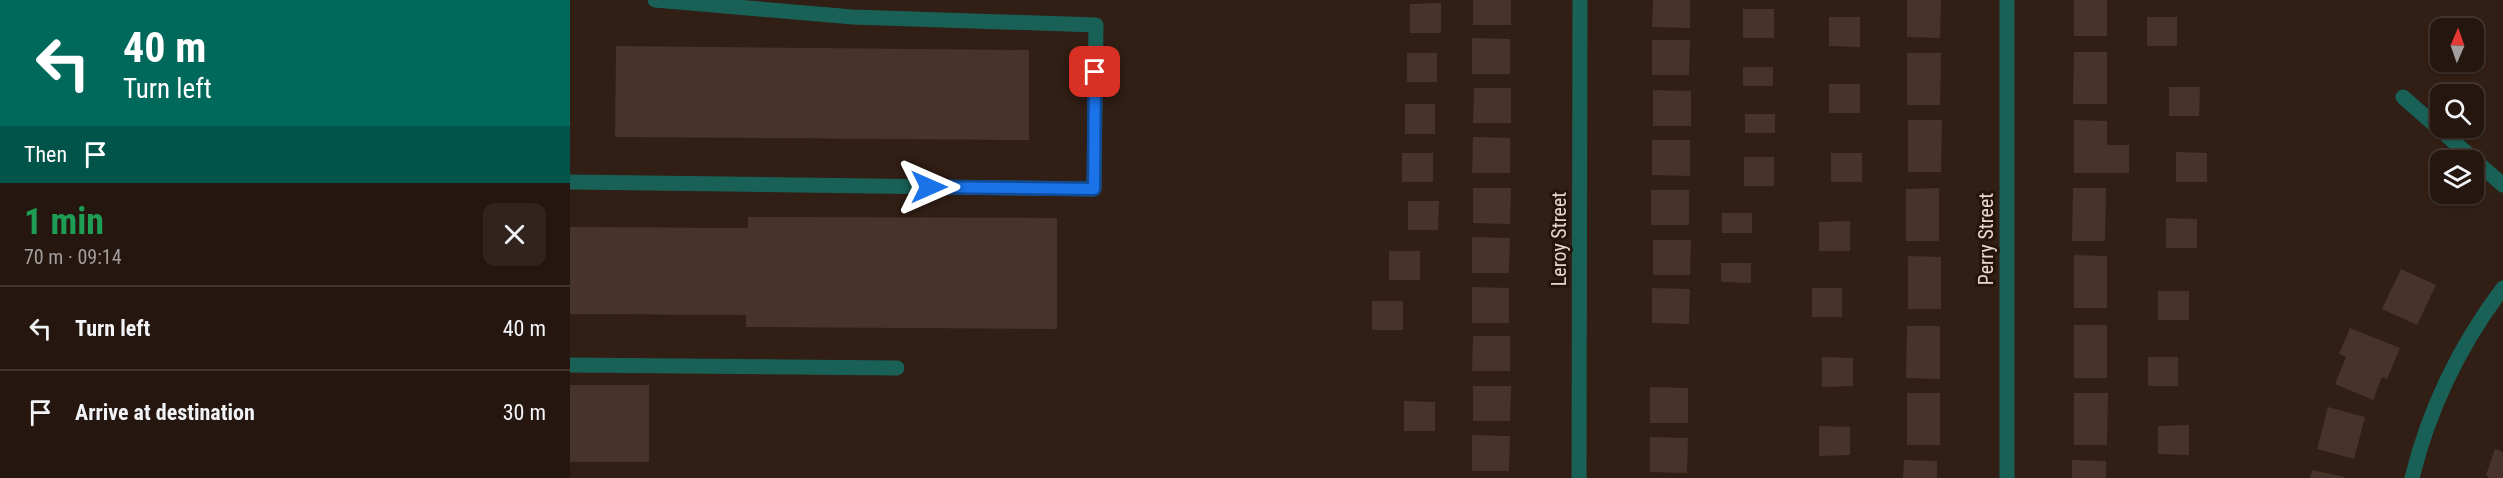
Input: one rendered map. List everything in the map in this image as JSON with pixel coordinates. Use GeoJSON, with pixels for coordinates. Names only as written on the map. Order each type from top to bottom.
{"type":"FeatureCollection","features":[{"type":"Feature","properties":{"kind":"street"},"geometry":{"type":"LineString","coordinates":[[570,182],[1094,189],[1096,25],[854,17],[655,0]]}},
{"type":"Feature","properties":{"kind":"street","name":"Leroy Street"},"geometry":{"type":"LineString","coordinates":[[1579,478],[1580,0]]}},
{"type":"Feature","properties":{"kind":"street","name":"Perry Street"},"geometry":{"type":"LineString","coordinates":[[2007,0],[2007,478]]}},
{"type":"Feature","properties":{"kind":"street"},"geometry":{"type":"LineString","coordinates":[[2403,97],[2503,185]]}},
{"type":"Feature","properties":{"kind":"street"},"geometry":{"type":"LineString","coordinates":[[2412,478],[2438,397],[2462,351],[2503,288]]}},
{"type":"Feature","properties":{"kind":"street"},"geometry":{"type":"LineString","coordinates":[[570,365],[897,368]]}},
{"type":"Feature","properties":{"kind":"building"},"geometry":{"type":"Polygon","coordinates":[[[1473,0],[1511,0],[1511,25],[1473,25],[1473,0]]]}},
{"type":"Feature","properties":{"kind":"building"},"geometry":{"type":"Polygon","coordinates":[[[1653,0],[1690,0],[1690,28],[1652,27],[1653,0]]]}},
{"type":"Feature","properties":{"kind":"building"},"geometry":{"type":"Polygon","coordinates":[[[1907,0],[1941,0],[1940,38],[1907,37],[1907,0]]]}},
{"type":"Feature","properties":{"kind":"building"},"geometry":{"type":"Polygon","coordinates":[[[2074,0],[2107,0],[2107,36],[2074,36],[2074,0]]]}},
{"type":"Feature","properties":{"kind":"building"},"geometry":{"type":"Polygon","coordinates":[[[1441,3],[1441,33],[1410,33],[1410,4],[1441,3]]]}},
{"type":"Feature","properties":{"kind":"building"},"geometry":{"type":"Polygon","coordinates":[[[1743,9],[1774,9],[1774,38],[1743,38],[1743,9]]]}},
{"type":"Feature","properties":{"kind":"building"},"geometry":{"type":"Polygon","coordinates":[[[1829,17],[1860,17],[1860,47],[1829,46],[1829,17]]]}},
{"type":"Feature","properties":{"kind":"building"},"geometry":{"type":"Polygon","coordinates":[[[2147,17],[2177,17],[2177,46],[2147,46],[2147,17]]]}},
{"type":"Feature","properties":{"kind":"building"},"geometry":{"type":"Polygon","coordinates":[[[1472,38],[1510,39],[1510,74],[1472,74],[1472,38]]]}},
{"type":"Feature","properties":{"kind":"building"},"geometry":{"type":"Polygon","coordinates":[[[1652,40],[1690,40],[1689,75],[1652,75],[1652,40]]]}},
{"type":"Feature","properties":{"kind":"building"},"geometry":{"type":"Polygon","coordinates":[[[616,46],[1029,50],[1029,140],[615,137],[616,46]]]}},
{"type":"Feature","properties":{"kind":"building"},"geometry":{"type":"Polygon","coordinates":[[[2074,52],[2107,52],[2107,104],[2073,104],[2074,52]]]}},
{"type":"Feature","properties":{"kind":"building"},"geometry":{"type":"Polygon","coordinates":[[[1407,53],[1437,53],[1437,82],[1407,82],[1407,53]]]}},
{"type":"Feature","properties":{"kind":"building"},"geometry":{"type":"Polygon","coordinates":[[[1907,53],[1941,53],[1940,105],[1907,105],[1907,53]]]}},
{"type":"Feature","properties":{"kind":"building"},"geometry":{"type":"Polygon","coordinates":[[[1743,67],[1773,67],[1773,86],[1743,86],[1743,67]]]}},
{"type":"Feature","properties":{"kind":"building"},"geometry":{"type":"Polygon","coordinates":[[[1829,84],[1860,84],[1860,113],[1829,113],[1829,84]]]}},
{"type":"Feature","properties":{"kind":"building"},"geometry":{"type":"Polygon","coordinates":[[[2169,87],[2200,87],[2199,116],[2169,116],[2169,87]]]}},
{"type":"Feature","properties":{"kind":"building"},"geometry":{"type":"Polygon","coordinates":[[[1474,88],[1511,88],[1511,123],[1473,123],[1474,88]]]}},
{"type":"Feature","properties":{"kind":"building"},"geometry":{"type":"Polygon","coordinates":[[[1653,90],[1691,91],[1691,126],[1653,126],[1653,90]]]}},
{"type":"Feature","properties":{"kind":"building"},"geometry":{"type":"Polygon","coordinates":[[[1405,104],[1435,104],[1435,134],[1405,134],[1405,104]]]}},
{"type":"Feature","properties":{"kind":"building"},"geometry":{"type":"Polygon","coordinates":[[[1745,114],[1775,114],[1775,133],[1745,133],[1745,114]]]}},
{"type":"Feature","properties":{"kind":"building"},"geometry":{"type":"Polygon","coordinates":[[[1908,120],[1942,120],[1941,172],[1908,172],[1908,120]]]}},
{"type":"Feature","properties":{"kind":"building"},"geometry":{"type":"Polygon","coordinates":[[[2074,120],[2107,121],[2107,145],[2129,145],[2129,173],[2074,173],[2074,120]]]}},
{"type":"Feature","properties":{"kind":"building"},"geometry":{"type":"Polygon","coordinates":[[[1473,137],[1510,138],[1510,173],[1472,173],[1473,137]]]}},
{"type":"Feature","properties":{"kind":"building"},"geometry":{"type":"Polygon","coordinates":[[[1652,140],[1690,140],[1690,176],[1652,175],[1652,140]]]}},
{"type":"Feature","properties":{"kind":"building"},"geometry":{"type":"Polygon","coordinates":[[[2176,152],[2207,153],[2207,182],[2176,182],[2176,152]]]}},
{"type":"Feature","properties":{"kind":"building"},"geometry":{"type":"Polygon","coordinates":[[[1402,153],[1433,153],[1433,182],[1402,182],[1402,153]]]}},
{"type":"Feature","properties":{"kind":"building"},"geometry":{"type":"Polygon","coordinates":[[[1831,153],[1862,153],[1862,182],[1831,182],[1831,153]]]}},
{"type":"Feature","properties":{"kind":"building"},"geometry":{"type":"Polygon","coordinates":[[[1744,157],[1774,157],[1774,186],[1744,186],[1744,157]]]}},
{"type":"Feature","properties":{"kind":"building"},"geometry":{"type":"Polygon","coordinates":[[[1473,188],[1511,188],[1510,224],[1473,223],[1473,188]]]}},
{"type":"Feature","properties":{"kind":"building"},"geometry":{"type":"Polygon","coordinates":[[[1939,188],[1939,241],[1906,241],[1906,189],[1939,188]]]}},
{"type":"Feature","properties":{"kind":"building"},"geometry":{"type":"Polygon","coordinates":[[[2073,188],[2106,188],[2105,241],[2072,241],[2073,188]]]}},
{"type":"Feature","properties":{"kind":"building"},"geometry":{"type":"Polygon","coordinates":[[[1651,190],[1689,190],[1689,225],[1651,225],[1651,190]]]}},
{"type":"Feature","properties":{"kind":"building"},"geometry":{"type":"Polygon","coordinates":[[[1408,201],[1439,201],[1438,230],[1408,230],[1408,201]]]}},
{"type":"Feature","properties":{"kind":"building"},"geometry":{"type":"Polygon","coordinates":[[[1722,213],[1752,213],[1752,233],[1722,233],[1722,213]]]}},
{"type":"Feature","properties":{"kind":"building"},"geometry":{"type":"Polygon","coordinates":[[[748,217],[1057,218],[1057,329],[746,327],[746,315],[570,314],[570,227],[748,228],[748,217]]]}},
{"type":"Feature","properties":{"kind":"building"},"geometry":{"type":"Polygon","coordinates":[[[2166,218],[2197,219],[2197,248],[2166,248],[2166,218]]]}},
{"type":"Feature","properties":{"kind":"building"},"geometry":{"type":"Polygon","coordinates":[[[1850,221],[1850,251],[1819,251],[1819,222],[1850,221]]]}},
{"type":"Feature","properties":{"kind":"building"},"geometry":{"type":"Polygon","coordinates":[[[1472,237],[1510,238],[1509,273],[1472,273],[1472,237]]]}},
{"type":"Feature","properties":{"kind":"building"},"geometry":{"type":"Polygon","coordinates":[[[1653,240],[1691,240],[1690,275],[1653,275],[1653,240]]]}},
{"type":"Feature","properties":{"kind":"building"},"geometry":{"type":"Polygon","coordinates":[[[1389,251],[1420,251],[1420,280],[1389,280],[1389,251]]]}},
{"type":"Feature","properties":{"kind":"building"},"geometry":{"type":"Polygon","coordinates":[[[2074,255],[2107,256],[2107,308],[2074,308],[2074,255]]]}},
{"type":"Feature","properties":{"kind":"building"},"geometry":{"type":"Polygon","coordinates":[[[1908,256],[1941,257],[1941,309],[1908,309],[1908,256]]]}},
{"type":"Feature","properties":{"kind":"building"},"geometry":{"type":"Polygon","coordinates":[[[1721,263],[1751,263],[1751,283],[1721,282],[1721,263]]]}},
{"type":"Feature","properties":{"kind":"building"},"geometry":{"type":"Polygon","coordinates":[[[2401,269],[2436,285],[2417,325],[2382,309],[2401,269]]]}},
{"type":"Feature","properties":{"kind":"building"},"geometry":{"type":"Polygon","coordinates":[[[1472,287],[1509,288],[1509,323],[1472,323],[1472,287]]]}},
{"type":"Feature","properties":{"kind":"building"},"geometry":{"type":"Polygon","coordinates":[[[1652,288],[1690,289],[1689,324],[1652,323],[1652,288]]]}},
{"type":"Feature","properties":{"kind":"building"},"geometry":{"type":"Polygon","coordinates":[[[1812,288],[1842,288],[1842,317],[1812,317],[1812,288]]]}},
{"type":"Feature","properties":{"kind":"building"},"geometry":{"type":"Polygon","coordinates":[[[2158,291],[2189,291],[2189,320],[2158,320],[2158,291]]]}},
{"type":"Feature","properties":{"kind":"building"},"geometry":{"type":"Polygon","coordinates":[[[1372,301],[1403,301],[1403,330],[1372,330],[1372,301]]]}},
{"type":"Feature","properties":{"kind":"building"},"geometry":{"type":"Polygon","coordinates":[[[2074,325],[2107,325],[2107,378],[2074,378],[2074,325]]]}},
{"type":"Feature","properties":{"kind":"building"},"geometry":{"type":"Polygon","coordinates":[[[1907,326],[1940,326],[1940,379],[1906,378],[1907,326]]]}},
{"type":"Feature","properties":{"kind":"building"},"geometry":{"type":"Polygon","coordinates":[[[2350,328],[2400,348],[2387,379],[2382,377],[2373,400],[2335,384],[2346,357],[2339,354],[2350,328]]]}},
{"type":"Feature","properties":{"kind":"building"},"geometry":{"type":"Polygon","coordinates":[[[1473,336],[1510,336],[1510,371],[1472,371],[1473,336]]]}},
{"type":"Feature","properties":{"kind":"building"},"geometry":{"type":"Polygon","coordinates":[[[1822,357],[1853,358],[1853,386],[1822,387],[1822,357]]]}},
{"type":"Feature","properties":{"kind":"building"},"geometry":{"type":"Polygon","coordinates":[[[2148,357],[2178,357],[2178,386],[2148,386],[2148,357]]]}},
{"type":"Feature","properties":{"kind":"building"},"geometry":{"type":"Polygon","coordinates":[[[570,385],[649,385],[649,462],[570,462],[570,385]]]}},
{"type":"Feature","properties":{"kind":"building"},"geometry":{"type":"Polygon","coordinates":[[[1473,386],[1511,386],[1510,421],[1473,421],[1473,386]]]}},
{"type":"Feature","properties":{"kind":"building"},"geometry":{"type":"Polygon","coordinates":[[[1650,387],[1688,388],[1688,423],[1650,423],[1650,387]]]}},
{"type":"Feature","properties":{"kind":"building"},"geometry":{"type":"Polygon","coordinates":[[[1907,393],[1940,393],[1940,445],[1907,445],[1907,393]]]}},
{"type":"Feature","properties":{"kind":"building"},"geometry":{"type":"Polygon","coordinates":[[[2074,393],[2108,393],[2107,445],[2074,445],[2074,393]]]}},
{"type":"Feature","properties":{"kind":"building"},"geometry":{"type":"Polygon","coordinates":[[[1404,401],[1435,402],[1435,431],[1404,431],[1404,401]]]}},
{"type":"Feature","properties":{"kind":"building"},"geometry":{"type":"Polygon","coordinates":[[[2328,407],[2365,417],[2354,459],[2317,449],[2328,407]]]}},
{"type":"Feature","properties":{"kind":"building"},"geometry":{"type":"Polygon","coordinates":[[[2189,425],[2189,455],[2158,454],[2158,426],[2189,425]]]}},
{"type":"Feature","properties":{"kind":"building"},"geometry":{"type":"Polygon","coordinates":[[[1819,426],[1850,427],[1850,455],[1819,456],[1819,426]]]}},
{"type":"Feature","properties":{"kind":"building"},"geometry":{"type":"Polygon","coordinates":[[[1472,435],[1510,436],[1509,471],[1472,471],[1472,435]]]}},
{"type":"Feature","properties":{"kind":"building"},"geometry":{"type":"Polygon","coordinates":[[[1650,437],[1688,438],[1687,473],[1650,472],[1650,437]]]}},
{"type":"Feature","properties":{"kind":"building"},"geometry":{"type":"Polygon","coordinates":[[[2495,449],[2503,452],[2503,478],[2489,478],[2486,475],[2495,449]]]}},
{"type":"Feature","properties":{"kind":"building"},"geometry":{"type":"Polygon","coordinates":[[[1904,460],[1937,461],[1937,478],[1903,478],[1904,460]]]}},
{"type":"Feature","properties":{"kind":"building"},"geometry":{"type":"Polygon","coordinates":[[[2072,460],[2106,461],[2106,478],[2072,478],[2072,460]]]}},
{"type":"Feature","properties":{"kind":"building"},"geometry":{"type":"Polygon","coordinates":[[[2312,470],[2345,477],[2345,478],[2310,478],[2312,470]]]}},
{"type":"Feature","properties":{"kind":"route"},"geometry":{"type":"LineString","coordinates":[[929,187],[1094,189],[1095,72]]}}]}
